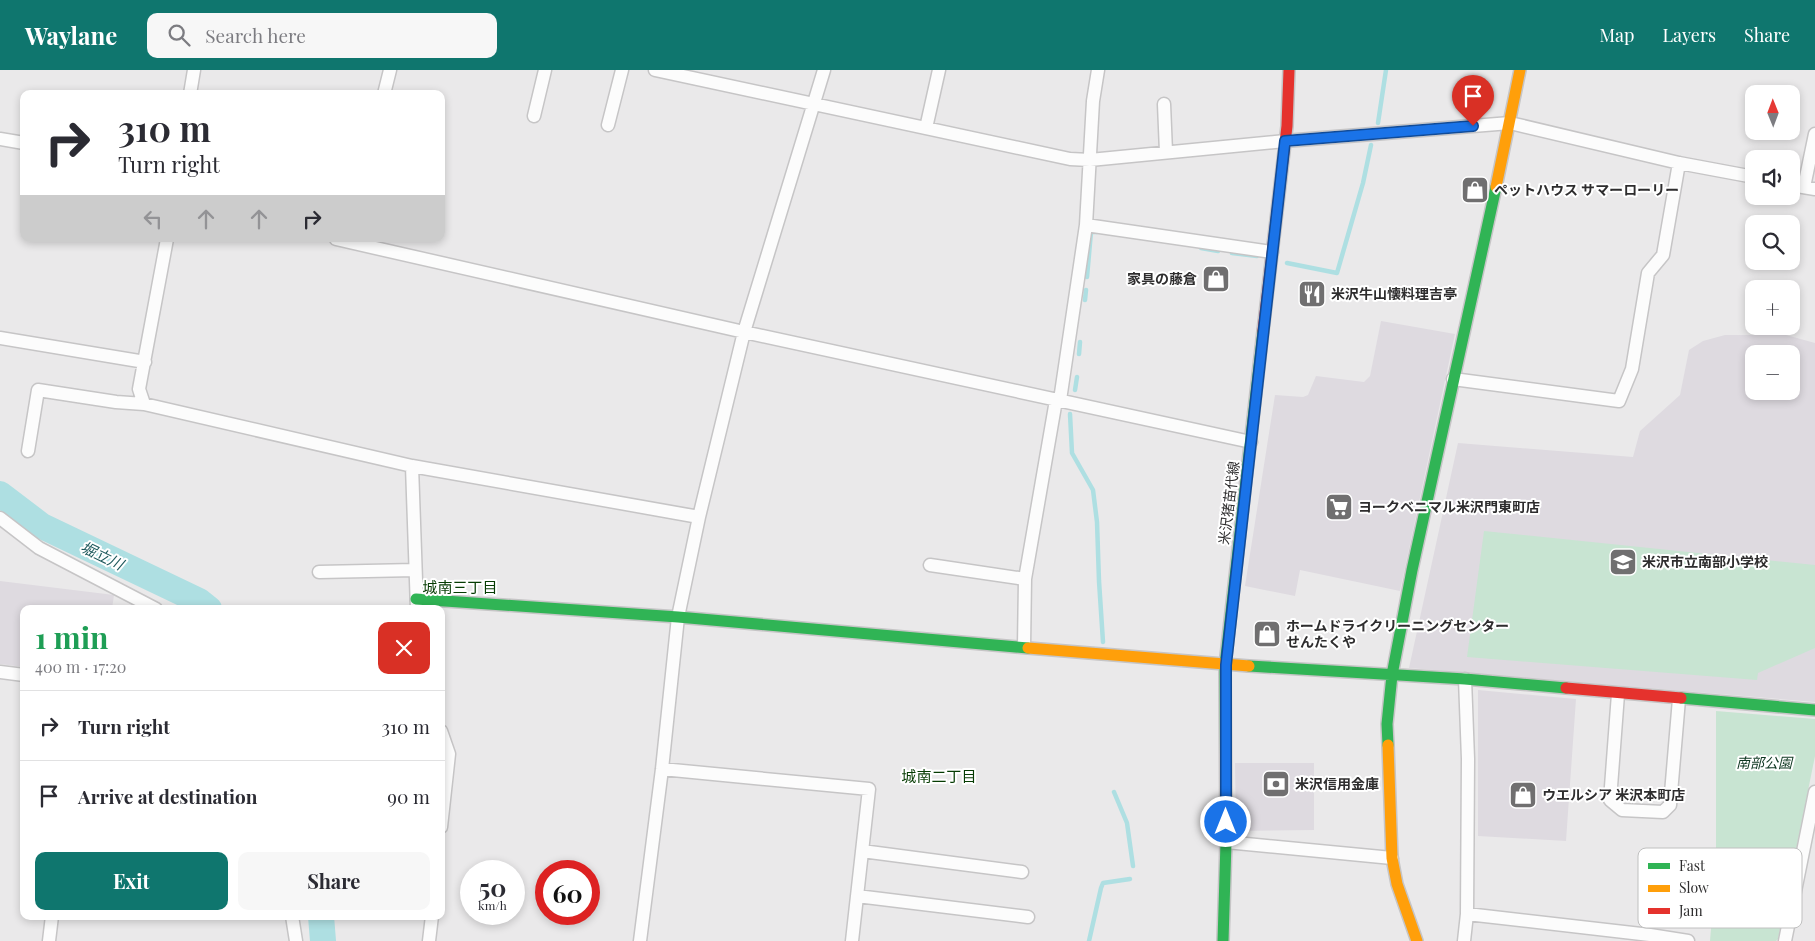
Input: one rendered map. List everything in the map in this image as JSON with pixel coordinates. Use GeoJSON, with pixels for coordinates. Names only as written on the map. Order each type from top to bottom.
{"type":"FeatureCollection","features":[{"type":"Feature","properties":{"kind":"street"},"geometry":{"type":"LineString","coordinates":[[191,90],[194,70]]}},
{"type":"Feature","properties":{"kind":"street"},"geometry":{"type":"LineString","coordinates":[[385,90],[390,70]]}},
{"type":"Feature","properties":{"kind":"street"},"geometry":{"type":"LineString","coordinates":[[534,116],[545,70]]}},
{"type":"Feature","properties":{"kind":"street"},"geometry":{"type":"LineString","coordinates":[[608,125],[622,70]]}},
{"type":"Feature","properties":{"kind":"street"},"geometry":{"type":"LineString","coordinates":[[655,70],[1070,159],[1090,160],[1285,141],[1510,123],[1679,163],[1745,175]]}},
{"type":"Feature","properties":{"kind":"street"},"geometry":{"type":"LineString","coordinates":[[640,941],[662,769],[678,617],[699,517],[744,332],[824,70]]}},
{"type":"Feature","properties":{"kind":"street"},"geometry":{"type":"LineString","coordinates":[[926,128],[939,70]]}},
{"type":"Feature","properties":{"kind":"street"},"geometry":{"type":"LineString","coordinates":[[1024,646],[1025,579],[1055,406],[1060,400],[1086,225],[1093,101],[1098,70]]}},
{"type":"Feature","properties":{"kind":"street","name":"米沢猪苗代線"},"geometry":{"type":"LineString","coordinates":[[1223,941],[1226,842],[1226,665],[1285,141],[1289,101],[1289,70]]}},
{"type":"Feature","properties":{"kind":"street"},"geometry":{"type":"LineString","coordinates":[[1417,941],[1397,884],[1392,858],[1387,724],[1392,675],[1412,570],[1520,70]]}},
{"type":"Feature","properties":{"kind":"street"},"geometry":{"type":"LineString","coordinates":[[1164,104],[1166,152]]}},
{"type":"Feature","properties":{"kind":"street"},"geometry":{"type":"LineString","coordinates":[[1803,187],[1815,134]]}},
{"type":"Feature","properties":{"kind":"street"},"geometry":{"type":"LineString","coordinates":[[0,139],[20,142]]}},
{"type":"Feature","properties":{"kind":"street"},"geometry":{"type":"LineString","coordinates":[[1453,379],[1619,401],[1632,369],[1648,273],[1663,255],[1679,163]]}},
{"type":"Feature","properties":{"kind":"street"},"geometry":{"type":"LineString","coordinates":[[1086,225],[1272,252]]}},
{"type":"Feature","properties":{"kind":"street"},"geometry":{"type":"LineString","coordinates":[[144,404],[139,390],[165,242]]}},
{"type":"Feature","properties":{"kind":"street"},"geometry":{"type":"LineString","coordinates":[[349,242],[744,332],[1251,442]]}},
{"type":"Feature","properties":{"kind":"street"},"geometry":{"type":"LineString","coordinates":[[0,338],[145,362]]}},
{"type":"Feature","properties":{"kind":"street"},"geometry":{"type":"LineString","coordinates":[[28,451],[38,390],[116,402],[144,404],[412,466],[699,517]]}},
{"type":"Feature","properties":{"kind":"street"},"geometry":{"type":"LineString","coordinates":[[412,466],[417,604],[437,605]]}},
{"type":"Feature","properties":{"kind":"street"},"geometry":{"type":"LineString","coordinates":[[0,518],[39,548],[148,605]]}},
{"type":"Feature","properties":{"kind":"street"},"geometry":{"type":"LineString","coordinates":[[930,565],[1025,579]]}},
{"type":"Feature","properties":{"kind":"street"},"geometry":{"type":"LineString","coordinates":[[320,572],[415,570]]}},
{"type":"Feature","properties":{"kind":"street"},"geometry":{"type":"LineString","coordinates":[[445,605],[678,617],[1226,665],[1465,679],[1815,710]]}},
{"type":"Feature","properties":{"kind":"street"},"geometry":{"type":"LineString","coordinates":[[0,672],[20,674]]}},
{"type":"Feature","properties":{"kind":"street"},"geometry":{"type":"LineString","coordinates":[[1464,941],[1468,914],[1468,759],[1465,679]]}},
{"type":"Feature","properties":{"kind":"street"},"geometry":{"type":"LineString","coordinates":[[1618,694],[1610,800],[1622,810],[1663,812],[1670,804],[1679,699]]}},
{"type":"Feature","properties":{"kind":"street"},"geometry":{"type":"LineString","coordinates":[[445,742],[449,754],[445,790]]}},
{"type":"Feature","properties":{"kind":"street"},"geometry":{"type":"LineString","coordinates":[[662,769],[868,789],[852,941]]}},
{"type":"Feature","properties":{"kind":"street"},"geometry":{"type":"LineString","coordinates":[[1802,857],[1815,792]]}},
{"type":"Feature","properties":{"kind":"street"},"geometry":{"type":"LineString","coordinates":[[1226,842],[1392,858]]}},
{"type":"Feature","properties":{"kind":"street"},"geometry":{"type":"LineString","coordinates":[[862,851],[1022,872]]}},
{"type":"Feature","properties":{"kind":"street"},"geometry":{"type":"LineString","coordinates":[[857,896],[1028,917]]}},
{"type":"Feature","properties":{"kind":"street"},"geometry":{"type":"LineString","coordinates":[[1468,914],[1688,941]]}},
{"type":"Feature","properties":{"kind":"street"},"geometry":{"type":"LineString","coordinates":[[49,941],[52,920]]}},
{"type":"Feature","properties":{"kind":"street"},"geometry":{"type":"LineString","coordinates":[[293,920],[296,941]]}},
{"type":"Feature","properties":{"kind":"street"},"geometry":{"type":"LineString","coordinates":[[429,941],[432,920]]}},
{"type":"Feature","properties":{"kind":"street"},"geometry":{"type":"LineString","coordinates":[[1785,941],[1788,928]]}},
{"type":"Feature","properties":{"kind":"shaded area"},"geometry":{"type":"Polygon","coordinates":[[[1381,321],[1455,334],[1400,591],[1300,570],[1295,596],[1245,586],[1275,395],[1303,397],[1308,395],[1316,376],[1364,382],[1370,376],[1381,321]]]}},
{"type":"Feature","properties":{"kind":"shaded area","name":"米沢市立南部小学校"},"geometry":{"type":"Polygon","coordinates":[[[1725,335],[1786,335],[1815,343],[1815,702],[1409,668],[1458,443],[1633,457],[1640,431],[1680,395],[1689,350],[1703,341],[1725,335]]]}},
{"type":"Feature","properties":{"kind":"shaded area"},"geometry":{"type":"Polygon","coordinates":[[[0,581],[114,595],[113,605],[20,605],[20,666],[0,664],[0,581]]]}},
{"type":"Feature","properties":{"kind":"shaded area"},"geometry":{"type":"Polygon","coordinates":[[[1478,690],[1576,699],[1566,841],[1478,836],[1478,690]]]}},
{"type":"Feature","properties":{"kind":"shaded area"},"geometry":{"type":"Polygon","coordinates":[[[1235,763],[1314,763],[1314,830],[1236,831],[1235,763]]]}},
{"type":"Feature","properties":{"kind":"green space"},"geometry":{"type":"Polygon","coordinates":[[[1484,531],[1815,565],[1815,648],[1758,673],[1757,680],[1467,657],[1484,531]]]}},
{"type":"Feature","properties":{"kind":"green space","name":"南部公園"},"geometry":{"type":"Polygon","coordinates":[[[1716,711],[1815,719],[1815,756],[1796,848],[1716,848],[1716,711]]]}},
{"type":"Feature","properties":{"kind":"green space","name":"南部公園"},"geometry":{"type":"Polygon","coordinates":[[[1711,928],[1780,928],[1776,941],[1710,941],[1711,928]]]}},
{"type":"Feature","properties":{"kind":"waterway"},"geometry":{"type":"LineString","coordinates":[[1378,123],[1386,70]]}},
{"type":"Feature","properties":{"kind":"waterway"},"geometry":{"type":"LineString","coordinates":[[1287,263],[1337,273],[1363,183],[1371,145]]}},
{"type":"Feature","properties":{"kind":"waterway"},"geometry":{"type":"LineString","coordinates":[[1087,277],[1091,232],[1097,232]]}},
{"type":"Feature","properties":{"kind":"waterway"},"geometry":{"type":"LineString","coordinates":[[1201,248],[1218,251]]}},
{"type":"Feature","properties":{"kind":"waterway"},"geometry":{"type":"LineString","coordinates":[[1232,253],[1257,256]]}},
{"type":"Feature","properties":{"kind":"waterway"},"geometry":{"type":"LineString","coordinates":[[1085,300],[1086,290]]}},
{"type":"Feature","properties":{"kind":"waterway"},"geometry":{"type":"LineString","coordinates":[[1079,354],[1080,342]]}},
{"type":"Feature","properties":{"kind":"waterway"},"geometry":{"type":"LineString","coordinates":[[1075,390],[1077,377]]}},
{"type":"Feature","properties":{"kind":"waterway"},"geometry":{"type":"LineString","coordinates":[[1070,414],[1072,453],[1093,490],[1097,522],[1103,642]]}},
{"type":"Feature","properties":{"kind":"waterway","name":"堀立川"},"geometry":{"type":"LineString","coordinates":[[0,494],[42,526],[204,605]]}},
{"type":"Feature","properties":{"kind":"waterway"},"geometry":{"type":"LineString","coordinates":[[1114,792],[1127,823],[1133,866]]}},
{"type":"Feature","properties":{"kind":"waterway"},"geometry":{"type":"LineString","coordinates":[[1089,941],[1103,883],[1130,879]]}},
{"type":"Feature","properties":{"kind":"waterway","name":"堀立川"},"geometry":{"type":"LineString","coordinates":[[321,920],[323,941]]}},
{"type":"Feature","properties":{"kind":"traffic: fast"},"geometry":{"type":"LineString","coordinates":[[1388,745],[1387,724],[1392,675],[1412,570],[1496,187]]}},
{"type":"Feature","properties":{"kind":"traffic: fast"},"geometry":{"type":"LineString","coordinates":[[1223,941],[1226,842],[1225,665],[1263,331]]}},
{"type":"Feature","properties":{"kind":"traffic: fast"},"geometry":{"type":"LineString","coordinates":[[416,599],[678,617],[1028,648]]}},
{"type":"Feature","properties":{"kind":"traffic: fast"},"geometry":{"type":"LineString","coordinates":[[1249,666],[1465,679],[1566,688]]}},
{"type":"Feature","properties":{"kind":"traffic: fast"},"geometry":{"type":"LineString","coordinates":[[1681,698],[1815,710]]}},
{"type":"Feature","properties":{"kind":"traffic: slow"},"geometry":{"type":"LineString","coordinates":[[1496,187],[1520,70]]}},
{"type":"Feature","properties":{"kind":"traffic: slow"},"geometry":{"type":"LineString","coordinates":[[1028,648],[1249,666]]}},
{"type":"Feature","properties":{"kind":"traffic: slow"},"geometry":{"type":"LineString","coordinates":[[1388,745],[1392,858],[1397,884],[1417,941]]}},
{"type":"Feature","properties":{"kind":"traffic: jam"},"geometry":{"type":"LineString","coordinates":[[1263,331],[1287,126],[1289,70]]}},
{"type":"Feature","properties":{"kind":"traffic: jam"},"geometry":{"type":"LineString","coordinates":[[1566,688],[1681,698]]}},
{"type":"Feature","properties":{"kind":"place","name":"ペットハウス サマーローリー"},"geometry":{"type":"Point","coordinates":[1475,190]}},
{"type":"Feature","properties":{"kind":"place","name":"家具の藤倉"},"geometry":{"type":"Point","coordinates":[1216,279]}},
{"type":"Feature","properties":{"kind":"place","name":"米沢牛山懐料理吉亭"},"geometry":{"type":"Point","coordinates":[1312,294]}},
{"type":"Feature","properties":{"kind":"place","name":"ヨークベニマル米沢門東町店"},"geometry":{"type":"Point","coordinates":[1339,507]}},
{"type":"Feature","properties":{"kind":"place","name":"米沢市立南部小学校"},"geometry":{"type":"Point","coordinates":[1623,562]}},
{"type":"Feature","properties":{"kind":"place","name":"ホームドライクリーニングセンター せんたくや"},"geometry":{"type":"Point","coordinates":[1267,634]}},
{"type":"Feature","properties":{"kind":"place","name":"米沢信用金庫"},"geometry":{"type":"Point","coordinates":[1276,784]}},
{"type":"Feature","properties":{"kind":"place","name":"ウエルシア 米沢本町店"},"geometry":{"type":"Point","coordinates":[1523,795]}},
{"type":"Feature","properties":{"kind":"district","name":"城南三丁目"},"geometry":{"type":"Point","coordinates":[460,588]}},
{"type":"Feature","properties":{"kind":"district","name":"城南二丁目"},"geometry":{"type":"Point","coordinates":[939,777]}},
{"type":"Feature","properties":{"kind":"route"},"geometry":{"type":"LineString","coordinates":[[1226,822],[1226,665],[1285,141],[1473,126]]}}]}
